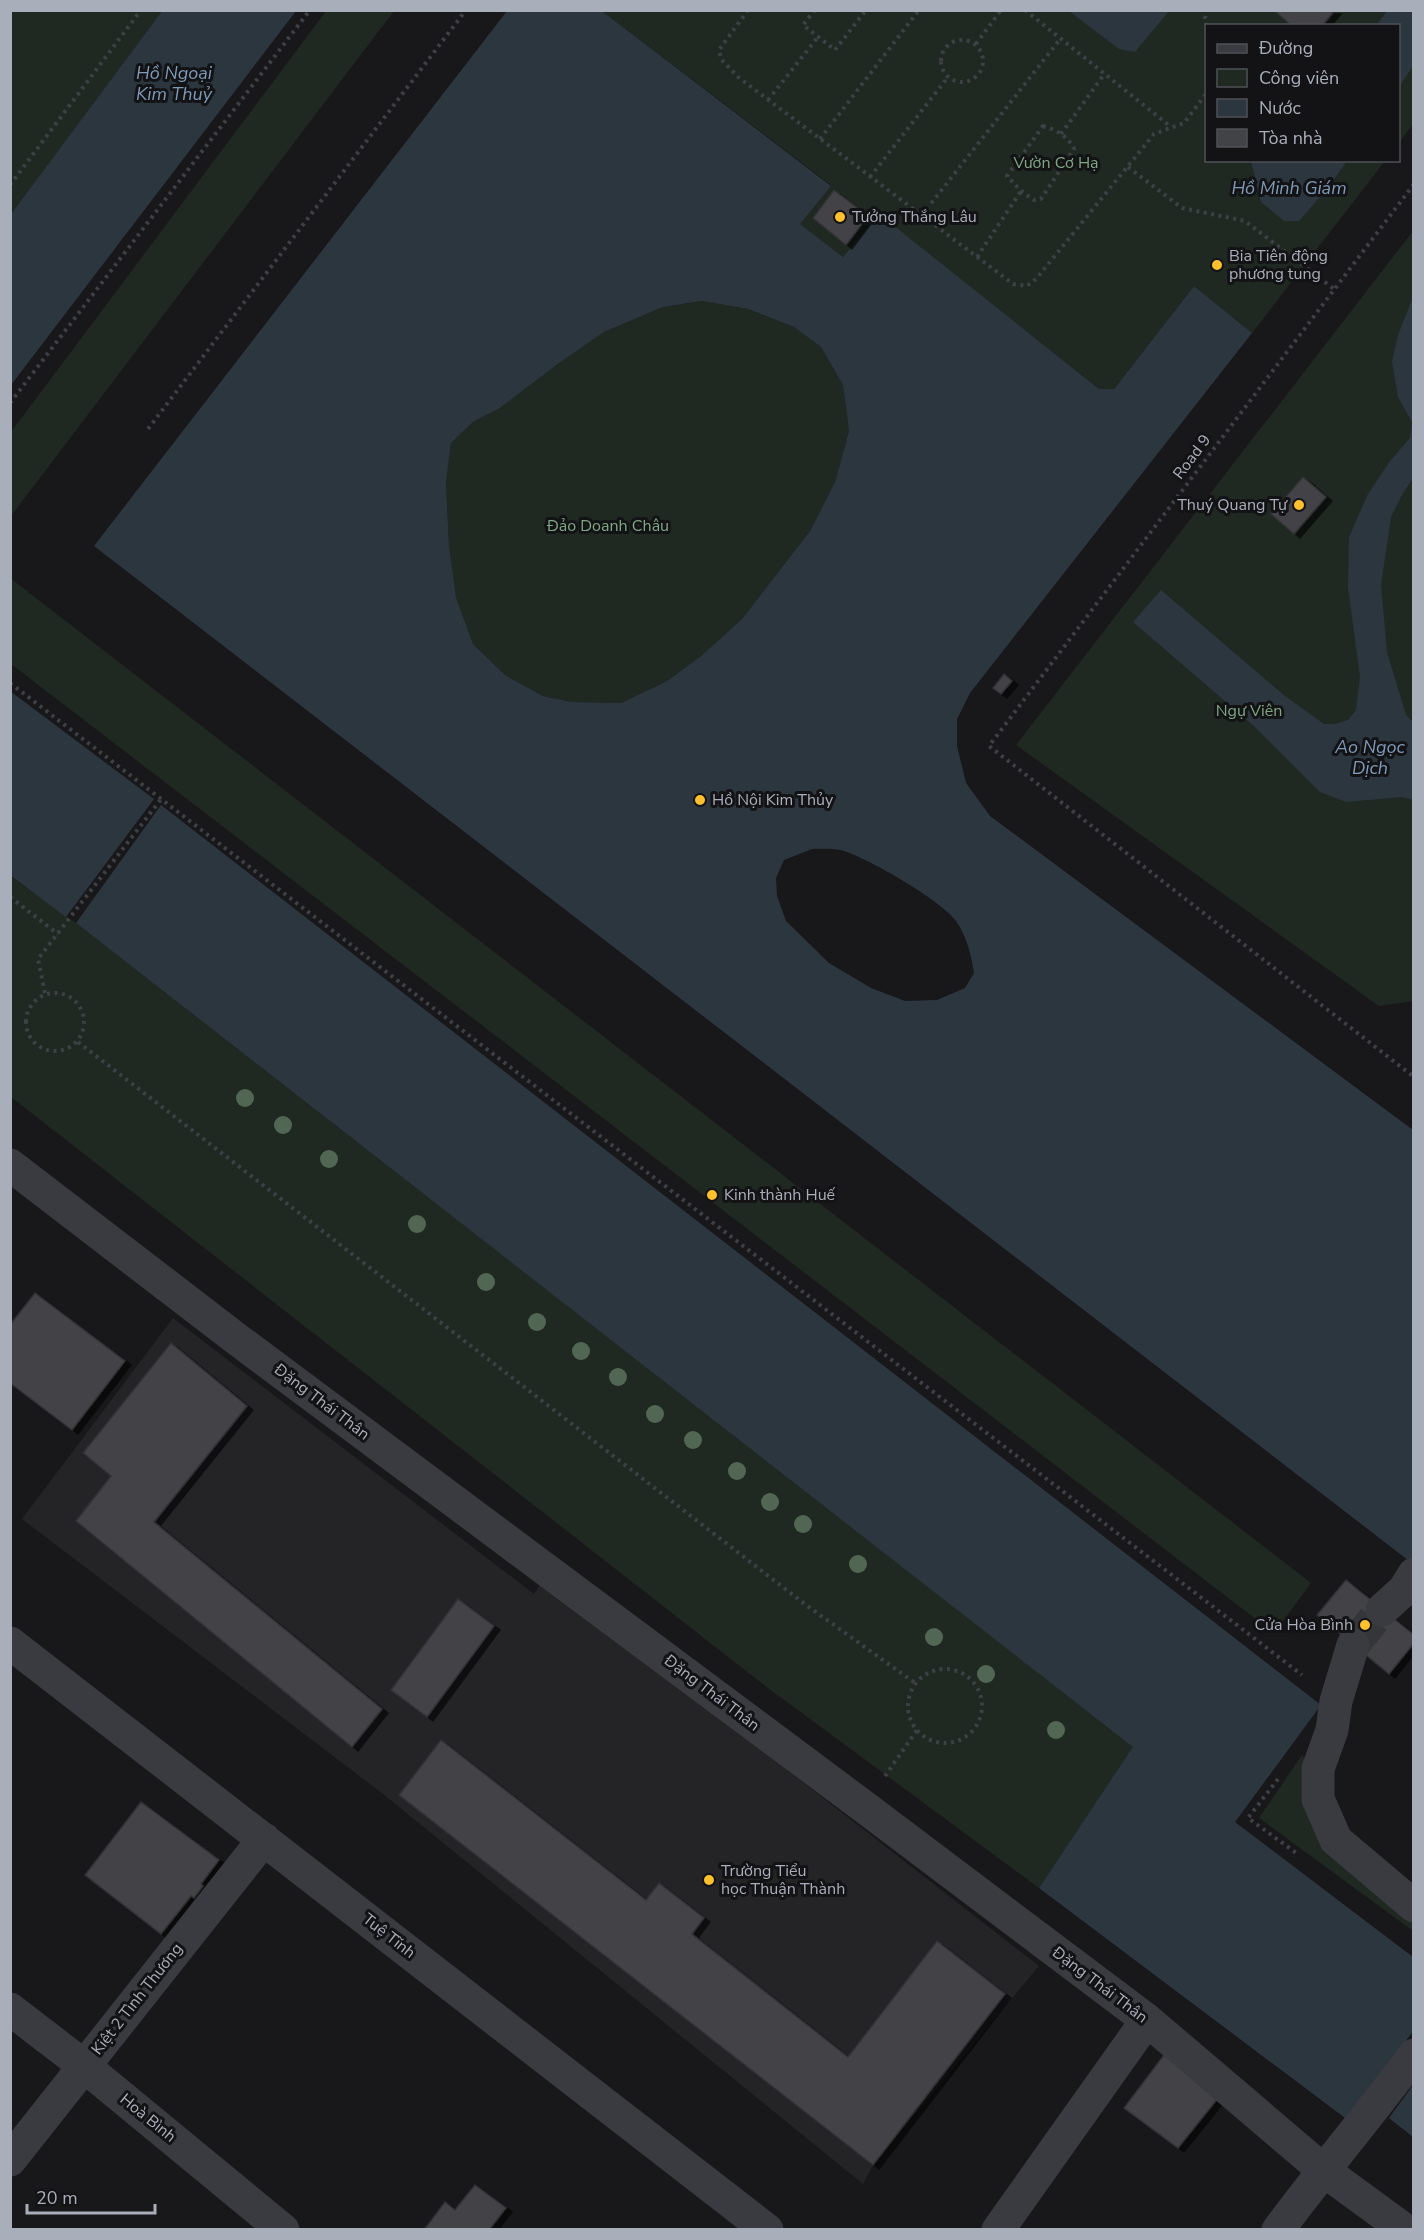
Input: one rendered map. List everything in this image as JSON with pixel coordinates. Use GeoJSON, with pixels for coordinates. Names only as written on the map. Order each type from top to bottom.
{"type":"FeatureCollection","features":[{"type":"Feature","properties":{"kind":"street","name":"Đặng Thái Thân"},"geometry":{"type":"LineString","coordinates":[[10,1165],[238,1340],[1147,2020],[1323,2170],[1405,2229]]}},
{"type":"Feature","properties":{"kind":"street"},"geometry":{"type":"LineString","coordinates":[[1382,1610],[1404,1590],[1413,1574]]}},
{"type":"Feature","properties":{"kind":"street","name":"Tuệ Tĩnh"},"geometry":{"type":"LineString","coordinates":[[10,1643],[767,2229]]}},
{"type":"Feature","properties":{"kind":"street"},"geometry":{"type":"LineString","coordinates":[[1350,1657],[1336,1701],[1332,1730],[1318,1769],[1318,1799],[1336,1840],[1413,1906]]}},
{"type":"Feature","properties":{"kind":"street","name":"Kiệt 2 Tình Thương"},"geometry":{"type":"LineString","coordinates":[[10,2160],[264,1839]]}},
{"type":"Feature","properties":{"kind":"street","name":"Hoà Bình"},"geometry":{"type":"LineString","coordinates":[[10,2009],[84,2066],[283,2229]]}},
{"type":"Feature","properties":{"kind":"street"},"geometry":{"type":"LineString","coordinates":[[998,2229],[1147,2020]]}},
{"type":"Feature","properties":{"kind":"street"},"geometry":{"type":"LineString","coordinates":[[1278,2229],[1371,2113],[1413,2055]]}},
{"type":"Feature","properties":{"kind":"path"},"geometry":{"type":"LineString","coordinates":[[10,185],[141,10]]}},
{"type":"Feature","properties":{"kind":"path"},"geometry":{"type":"LineString","coordinates":[[10,403],[309,10]]}},
{"type":"Feature","properties":{"kind":"path"},"geometry":{"type":"LineString","coordinates":[[148,429],[466,10]]}},
{"type":"Feature","properties":{"kind":"path"},"geometry":{"type":"LineString","coordinates":[[748,10],[719,50],[721,59],[738,77],[1013,284],[1027,286],[1036,279],[1154,134],[1184,123],[1205,95]]}},
{"type":"Feature","properties":{"kind":"path"},"geometry":{"type":"LineString","coordinates":[[815,10],[803,25],[835,50],[866,10]]}},
{"type":"Feature","properties":{"kind":"path"},"geometry":{"type":"LineString","coordinates":[[820,139],[919,10]]}},
{"type":"Feature","properties":{"kind":"path"},"geometry":{"type":"LineString","coordinates":[[976,44],[1001,10]]}},
{"type":"Feature","properties":{"kind":"path"},"geometry":{"type":"LineString","coordinates":[[1025,10],[1172,128]]}},
{"type":"Feature","properties":{"kind":"path"},"geometry":{"type":"LineString","coordinates":[[768,100],[818,37]]}},
{"type":"Feature","properties":{"kind":"path"},"geometry":{"type":"LineString","coordinates":[[922,215],[1061,38]]}},
{"type":"Feature","properties":{"kind":"path"},"geometry":{"type":"LineString","coordinates":[[960,39],[970,40],[976,44],[983,56],[983,66],[978,75],[969,81],[960,82],[948,77],[943,71],[941,60],[943,50],[950,43],[960,39]]}},
{"type":"Feature","properties":{"kind":"path"},"geometry":{"type":"LineString","coordinates":[[1061,134],[1105,73]]}},
{"type":"Feature","properties":{"kind":"path"},"geometry":{"type":"LineString","coordinates":[[870,177],[948,77]]}},
{"type":"Feature","properties":{"kind":"path"},"geometry":{"type":"LineString","coordinates":[[1043,126],[1061,134],[1071,142],[1074,148],[1041,199],[1034,200],[1022,191],[1007,176],[1043,126]]}},
{"type":"Feature","properties":{"kind":"path"},"geometry":{"type":"LineString","coordinates":[[1128,167],[1182,208],[1245,222],[1334,289]]}},
{"type":"Feature","properties":{"kind":"path","name":"Road 9"},"geometry":{"type":"LineString","coordinates":[[1413,184],[989,746],[1324,1005],[1413,1077]]}},
{"type":"Feature","properties":{"kind":"path"},"geometry":{"type":"LineString","coordinates":[[977,257],[1022,191]]}},
{"type":"Feature","properties":{"kind":"path"},"geometry":{"type":"LineString","coordinates":[[10,683],[1336,1701]]}},
{"type":"Feature","properties":{"kind":"path"},"geometry":{"type":"LineString","coordinates":[[45,993],[38,959],[162,798]]}},
{"type":"Feature","properties":{"kind":"path"},"geometry":{"type":"LineString","coordinates":[[10,897],[58,934]]}},
{"type":"Feature","properties":{"kind":"path"},"geometry":{"type":"LineString","coordinates":[[61,992],[74,999],[83,1012],[85,1028],[78,1042],[65,1050],[49,1051],[35,1045],[26,1032],[25,1017],[32,1002],[45,993],[61,992]]}},
{"type":"Feature","properties":{"kind":"path"},"geometry":{"type":"LineString","coordinates":[[78,1042],[806,1605],[915,1683]]}},
{"type":"Feature","properties":{"kind":"path"},"geometry":{"type":"LineString","coordinates":[[940,1668],[955,1669],[968,1676],[977,1687],[983,1701],[982,1716],[975,1729],[964,1739],[951,1744],[936,1743],[923,1737],[908,1712],[909,1697],[915,1683],[926,1674],[940,1668]]}},
{"type":"Feature","properties":{"kind":"path"},"geometry":{"type":"LineString","coordinates":[[863,1806],[917,1730]]}},
{"type":"Feature","properties":{"kind":"shaded area"},"geometry":{"type":"Polygon","coordinates":[[[173,1318],[534,1594],[543,1580],[1039,1966],[873,2165],[863,2184],[383,1794],[22,1519],[173,1318]]]}},
{"type":"Feature","properties":{"kind":"green space"},"geometry":{"type":"Polygon","coordinates":[[[10,11],[162,11],[11,214],[10,11]]]}},
{"type":"Feature","properties":{"kind":"green space"},"geometry":{"type":"Polygon","coordinates":[[[326,11],[394,11],[11,516],[11,432],[326,11]]]}},
{"type":"Feature","properties":{"kind":"green space","name":"Vườn Cơ Hạ"},"geometry":{"type":"Polygon","coordinates":[[[602,11],[1413,11],[1413,124],[1400,142],[1400,24],[1205,24],[1205,162],[1384,162],[1252,333],[1194,286],[1114,389],[1099,389],[879,215],[843,257],[799,224],[831,185],[602,11]]]}},
{"type":"Feature","properties":{"kind":"green space","name":"Ngự Viên"},"geometry":{"type":"Polygon","coordinates":[[[1413,231],[1413,1001],[1379,1006],[1016,745],[1413,231]]]}},
{"type":"Feature","properties":{"kind":"green space","name":"Đảo Doanh Châu"},"geometry":{"type":"Polygon","coordinates":[[[702,301],[748,309],[794,327],[821,347],[843,385],[849,431],[835,482],[810,531],[742,619],[701,656],[667,681],[621,703],[572,702],[543,696],[505,675],[473,644],[456,597],[449,545],[446,483],[451,443],[473,422],[500,408],[604,332],[663,307],[702,301]]]}},
{"type":"Feature","properties":{"kind":"green space"},"geometry":{"type":"Polygon","coordinates":[[[10,578],[1311,1583],[1274,1633],[11,664],[10,578]]]}},
{"type":"Feature","properties":{"kind":"green space"},"geometry":{"type":"Polygon","coordinates":[[[10,876],[76,923],[1134,1747],[1039,1888],[768,1688],[11,1097],[10,876]]]}},
{"type":"Feature","properties":{"kind":"green space"},"geometry":{"type":"Polygon","coordinates":[[[1302,1755],[1308,1766],[1305,1804],[1413,1916],[1413,1931],[1259,1818],[1302,1755]]]}},
{"type":"Feature","properties":{"kind":"water"},"geometry":{"type":"Polygon","coordinates":[[[1388,10],[1413,11],[1413,66],[1400,86],[1400,24],[1377,24],[1388,10]]]}},
{"type":"Feature","properties":{"kind":"water","name":"Hồ Ngoại Kim Thuỷ"},"geometry":{"type":"Polygon","coordinates":[[[162,11],[296,11],[11,385],[11,214],[162,11]]]}},
{"type":"Feature","properties":{"kind":"water","name":"Hồ Nội Kim Thủy"},"geometry":{"type":"Polygon","coordinates":[[[507,11],[602,11],[831,186],[800,224],[843,257],[879,214],[1099,389],[1114,389],[1194,286],[1252,333],[970,693],[957,719],[957,746],[966,783],[990,816],[1413,1130],[1413,1564],[94,546],[507,11]],[[702,301],[663,307],[604,332],[500,408],[473,422],[451,443],[446,483],[449,545],[456,597],[473,644],[505,675],[543,696],[572,702],[621,703],[667,681],[701,656],[742,619],[810,531],[835,482],[849,431],[843,385],[821,347],[794,327],[748,309],[702,301]],[[812,849],[784,860],[776,878],[777,896],[786,921],[829,963],[871,988],[905,1001],[937,1000],[965,988],[974,973],[971,959],[963,933],[948,912],[904,881],[855,855],[836,849],[812,849]]]}},
{"type":"Feature","properties":{"kind":"water"},"geometry":{"type":"Polygon","coordinates":[[[1069,11],[1169,11],[1135,52],[1119,49],[1069,11]]]}},
{"type":"Feature","properties":{"kind":"water","name":"Hồ Minh Giám"},"geometry":{"type":"Polygon","coordinates":[[[1251,162],[1346,162],[1327,189],[1299,221],[1284,221],[1261,202],[1251,162]]]}},
{"type":"Feature","properties":{"kind":"water","name":"Ao Ngọc Dịch"},"geometry":{"type":"Polygon","coordinates":[[[1413,297],[1413,478],[1391,517],[1381,585],[1387,652],[1406,715],[1413,722],[1413,800],[1402,797],[1346,802],[1320,792],[1255,727],[1133,622],[1161,590],[1285,696],[1324,724],[1336,724],[1348,720],[1356,710],[1360,677],[1348,587],[1349,537],[1368,494],[1390,461],[1410,438],[1412,422],[1398,397],[1392,362],[1398,335],[1413,297]]]}},
{"type":"Feature","properties":{"kind":"water"},"geometry":{"type":"Polygon","coordinates":[[[10,691],[154,799],[66,917],[11,876],[10,691]]]}},
{"type":"Feature","properties":{"kind":"water"},"geometry":{"type":"Polygon","coordinates":[[[161,805],[1321,1705],[1235,1822],[1413,1957],[1413,2031],[1349,2121],[1039,1888],[1133,1747],[76,923],[161,805]]]}},
{"type":"Feature","properties":{"kind":"water"},"geometry":{"type":"Polygon","coordinates":[[[1413,2085],[1413,2137],[1389,2118],[1413,2085]]]}},
{"type":"Feature","properties":{"kind":"building"},"geometry":{"type":"Polygon","coordinates":[[[1274,10],[1335,10],[1324,24],[1290,24],[1274,10]]]}},
{"type":"Feature","properties":{"kind":"building","name":"Tưởng Thắng Lâu"},"geometry":{"type":"Polygon","coordinates":[[[834,190],[868,216],[846,245],[813,218],[834,190]]]}},
{"type":"Feature","properties":{"kind":"building","name":"Thuý Quang Tự"},"geometry":{"type":"Polygon","coordinates":[[[1303,477],[1326,497],[1294,534],[1271,514],[1303,477]]]}},
{"type":"Feature","properties":{"kind":"building"},"geometry":{"type":"Polygon","coordinates":[[[1004,674],[1012,681],[1001,694],[993,688],[1004,674]]]}},
{"type":"Feature","properties":{"kind":"building"},"geometry":{"type":"Polygon","coordinates":[[[35,1293],[125,1361],[72,1430],[10,1383],[10,1325],[35,1293]]]}},
{"type":"Feature","properties":{"kind":"building"},"geometry":{"type":"Polygon","coordinates":[[[171,1343],[247,1406],[154,1522],[382,1709],[352,1747],[76,1521],[111,1476],[83,1453],[171,1343]]]}},
{"type":"Feature","properties":{"kind":"building","name":"Cửa Hòa Bình"},"geometry":{"type":"Polygon","coordinates":[[[1346,1580],[1414,1635],[1414,1643],[1389,1674],[1317,1615],[1346,1580]]]}},
{"type":"Feature","properties":{"kind":"building"},"geometry":{"type":"Polygon","coordinates":[[[458,1599],[494,1626],[427,1717],[391,1690],[458,1599]]]}},
{"type":"Feature","properties":{"kind":"building"},"geometry":{"type":"Polygon","coordinates":[[[441,1740],[646,1900],[659,1883],[704,1918],[692,1934],[848,2057],[937,1941],[1005,1994],[873,2165],[399,1795],[441,1740]]]}},
{"type":"Feature","properties":{"kind":"building"},"geometry":{"type":"Polygon","coordinates":[[[141,1802],[219,1860],[201,1884],[203,1886],[194,1898],[191,1896],[161,1934],[85,1875],[141,1802]]]}},
{"type":"Feature","properties":{"kind":"building"},"geometry":{"type":"Polygon","coordinates":[[[1164,2055],[1219,2097],[1178,2148],[1124,2108],[1164,2055]]]}},
{"type":"Feature","properties":{"kind":"building"},"geometry":{"type":"Polygon","coordinates":[[[475,2185],[506,2208],[489,2230],[424,2230],[445,2202],[455,2210],[475,2185]]]}},
{"type":"Feature","properties":{"kind":"tunnel"},"geometry":{"type":"LineString","coordinates":[[1353,1645],[1382,1610]]}},
{"type":"Feature","properties":{"kind":"place","name":"Tưởng Thắng Lâu"},"geometry":{"type":"Point","coordinates":[840,217]}},
{"type":"Feature","properties":{"kind":"place","name":"Bia Tiên động phương tung"},"geometry":{"type":"Point","coordinates":[1217,265]}},
{"type":"Feature","properties":{"kind":"place","name":"Thuý Quang Tự"},"geometry":{"type":"Point","coordinates":[1299,505]}},
{"type":"Feature","properties":{"kind":"place","name":"Hồ Nội Kim Thủy"},"geometry":{"type":"Point","coordinates":[700,800]}},
{"type":"Feature","properties":{"kind":"place","name":"Kinh thành Huế"},"geometry":{"type":"Point","coordinates":[712,1195]}},
{"type":"Feature","properties":{"kind":"place","name":"Cửa Hòa Bình"},"geometry":{"type":"Point","coordinates":[1365,1625]}},
{"type":"Feature","properties":{"kind":"place","name":"Trường Tiểu học Thuận Thành"},"geometry":{"type":"Point","coordinates":[709,1880]}}]}
